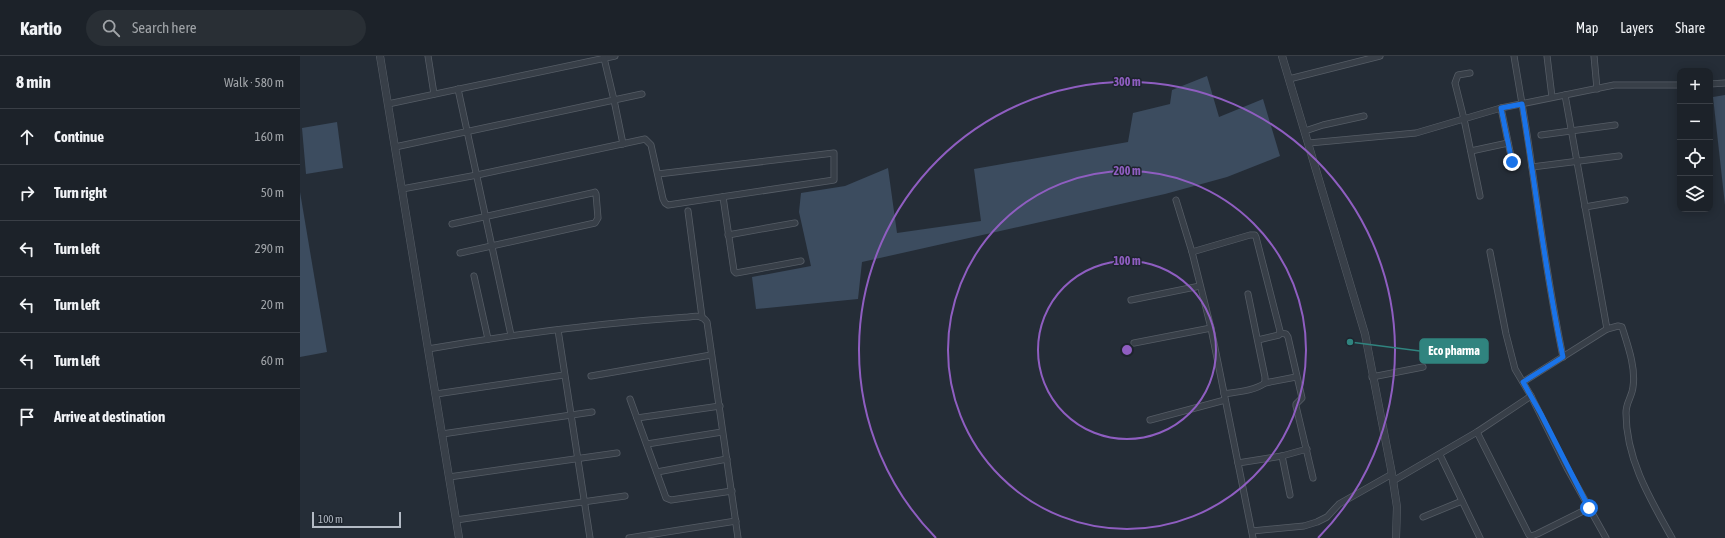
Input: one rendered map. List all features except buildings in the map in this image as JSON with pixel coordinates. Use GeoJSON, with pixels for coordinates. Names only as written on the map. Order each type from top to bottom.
{"type":"FeatureCollection","features":[{"type":"Feature","properties":{"kind":"street"},"geometry":{"type":"LineString","coordinates":[[380,56],[459,538]]}},
{"type":"Feature","properties":{"kind":"street"},"geometry":{"type":"LineString","coordinates":[[428,56],[434,94]]}},
{"type":"Feature","properties":{"kind":"street"},"geometry":{"type":"LineString","coordinates":[[388,104],[615,56]]}},
{"type":"Feature","properties":{"kind":"street"},"geometry":{"type":"LineString","coordinates":[[1282,56],[1363,327],[1397,506],[1396,538]]}},
{"type":"Feature","properties":{"kind":"street"},"geometry":{"type":"LineString","coordinates":[[1289,79],[1380,56]]}},
{"type":"Feature","properties":{"kind":"street"},"geometry":{"type":"LineString","coordinates":[[1514,56],[1552,304],[1563,357]]}},
{"type":"Feature","properties":{"kind":"street"},"geometry":{"type":"LineString","coordinates":[[1547,56],[1552,97]]}},
{"type":"Feature","properties":{"kind":"street"},"geometry":{"type":"LineString","coordinates":[[1594,56],[1597,89]]}},
{"type":"Feature","properties":{"kind":"street"},"geometry":{"type":"LineString","coordinates":[[604,58],[623,144]]}},
{"type":"Feature","properties":{"kind":"street"},"geometry":{"type":"LineString","coordinates":[[1470,73],[1458,75],[1455,83],[1480,196]]}},
{"type":"Feature","properties":{"kind":"street"},"geometry":{"type":"LineString","coordinates":[[1713,84],[1725,83]]}},
{"type":"Feature","properties":{"kind":"street"},"geometry":{"type":"LineString","coordinates":[[1309,143],[1416,133],[1501,108],[1614,85],[1677,85]]}},
{"type":"Feature","properties":{"kind":"street"},"geometry":{"type":"LineString","coordinates":[[458,89],[511,335]]}},
{"type":"Feature","properties":{"kind":"street"},"geometry":{"type":"LineString","coordinates":[[395,147],[642,94]]}},
{"type":"Feature","properties":{"kind":"street"},"geometry":{"type":"LineString","coordinates":[[1565,94],[1607,329]]}},
{"type":"Feature","properties":{"kind":"street"},"geometry":{"type":"LineString","coordinates":[[1501,108],[1512,162]]}},
{"type":"Feature","properties":{"kind":"street"},"geometry":{"type":"LineString","coordinates":[[1305,131],[1323,125],[1364,116]]}},
{"type":"Feature","properties":{"kind":"street"},"geometry":{"type":"LineString","coordinates":[[1541,135],[1615,125]]}},
{"type":"Feature","properties":{"kind":"street"},"geometry":{"type":"LineString","coordinates":[[402,189],[477,175],[645,139],[651,145],[658,174],[665,203],[668,205],[834,180],[834,153],[658,174]]}},
{"type":"Feature","properties":{"kind":"street"},"geometry":{"type":"LineString","coordinates":[[1471,151],[1508,143]]}},
{"type":"Feature","properties":{"kind":"street"},"geometry":{"type":"LineString","coordinates":[[1532,167],[1620,156]]}},
{"type":"Feature","properties":{"kind":"street"},"geometry":{"type":"LineString","coordinates":[[452,224],[592,192],[595,192],[596,194],[598,218],[595,223],[460,253]]}},
{"type":"Feature","properties":{"kind":"street"},"geometry":{"type":"LineString","coordinates":[[723,196],[734,271],[736,273],[801,260]]}},
{"type":"Feature","properties":{"kind":"street"},"geometry":{"type":"LineString","coordinates":[[1176,200],[1192,252],[1211,328],[1253,538]]}},
{"type":"Feature","properties":{"kind":"street"},"geometry":{"type":"LineString","coordinates":[[1585,207],[1625,200]]}},
{"type":"Feature","properties":{"kind":"street"},"geometry":{"type":"LineString","coordinates":[[688,211],[702,317]]}},
{"type":"Feature","properties":{"kind":"street"},"geometry":{"type":"LineString","coordinates":[[728,235],[795,223]]}},
{"type":"Feature","properties":{"kind":"street"},"geometry":{"type":"LineString","coordinates":[[1192,252],[1254,235],[1256,237],[1280,333]]}},
{"type":"Feature","properties":{"kind":"street"},"geometry":{"type":"LineString","coordinates":[[1490,252],[1506,334],[1515,369],[1531,396],[1606,538]]}},
{"type":"Feature","properties":{"kind":"street"},"geometry":{"type":"LineString","coordinates":[[474,276],[488,339]]}},
{"type":"Feature","properties":{"kind":"street"},"geometry":{"type":"LineString","coordinates":[[1131,300],[1200,286]]}},
{"type":"Feature","properties":{"kind":"street"},"geometry":{"type":"LineString","coordinates":[[1248,294],[1265,383]]}},
{"type":"Feature","properties":{"kind":"street"},"geometry":{"type":"LineString","coordinates":[[428,349],[511,335],[657,319],[702,317],[707,322],[738,538]]}},
{"type":"Feature","properties":{"kind":"street"},"geometry":{"type":"LineString","coordinates":[[1523,382],[1607,329],[1618,326],[1622,327],[1628,346],[1634,375],[1633,389],[1626,403],[1632,456],[1646,490],[1672,538]]}},
{"type":"Feature","properties":{"kind":"street"},"geometry":{"type":"LineString","coordinates":[[1134,343],[1211,328]]}},
{"type":"Feature","properties":{"kind":"street"},"geometry":{"type":"LineString","coordinates":[[558,330],[590,538]]}},
{"type":"Feature","properties":{"kind":"street"},"geometry":{"type":"LineString","coordinates":[[1258,340],[1279,335],[1280,333],[1286,334],[1288,337],[1302,398],[1296,406],[1313,478]]}},
{"type":"Feature","properties":{"kind":"street"},"geometry":{"type":"LineString","coordinates":[[591,376],[712,355]]}},
{"type":"Feature","properties":{"kind":"street"},"geometry":{"type":"LineString","coordinates":[[1372,377],[1424,367]]}},
{"type":"Feature","properties":{"kind":"street"},"geometry":{"type":"LineString","coordinates":[[436,394],[564,375]]}},
{"type":"Feature","properties":{"kind":"street"},"geometry":{"type":"LineString","coordinates":[[1150,420],[1261,386],[1265,383],[1296,377]]}},
{"type":"Feature","properties":{"kind":"street"},"geometry":{"type":"LineString","coordinates":[[1252,531],[1304,526],[1317,522],[1327,517],[1339,504],[1440,455],[1531,396]]}},
{"type":"Feature","properties":{"kind":"street"},"geometry":{"type":"LineString","coordinates":[[630,399],[666,498],[670,500],[732,491]]}},
{"type":"Feature","properties":{"kind":"street"},"geometry":{"type":"LineString","coordinates":[[637,418],[720,406]]}},
{"type":"Feature","properties":{"kind":"street"},"geometry":{"type":"LineString","coordinates":[[442,434],[592,412]]}},
{"type":"Feature","properties":{"kind":"street"},"geometry":{"type":"LineString","coordinates":[[647,444],[722,432]]}},
{"type":"Feature","properties":{"kind":"street"},"geometry":{"type":"LineString","coordinates":[[1477,432],[1529,535],[1531,536],[1536,534],[1589,508]]}},
{"type":"Feature","properties":{"kind":"street"},"geometry":{"type":"LineString","coordinates":[[1238,463],[1282,456],[1307,449]]}},
{"type":"Feature","properties":{"kind":"street"},"geometry":{"type":"LineString","coordinates":[[449,477],[617,453]]}},
{"type":"Feature","properties":{"kind":"street"},"geometry":{"type":"LineString","coordinates":[[1440,455],[1480,538]]}},
{"type":"Feature","properties":{"kind":"street"},"geometry":{"type":"LineString","coordinates":[[1282,456],[1290,495]]}},
{"type":"Feature","properties":{"kind":"street"},"geometry":{"type":"LineString","coordinates":[[657,472],[727,459]]}},
{"type":"Feature","properties":{"kind":"street"},"geometry":{"type":"LineString","coordinates":[[456,520],[625,496]]}},
{"type":"Feature","properties":{"kind":"street"},"geometry":{"type":"LineString","coordinates":[[1423,517],[1462,501]]}},
{"type":"Feature","properties":{"kind":"street"},"geometry":{"type":"LineString","coordinates":[[629,538],[736,521]]}},
{"type":"Feature","properties":{"kind":"water"},"geometry":{"type":"Polygon","coordinates":[[[1207,76],[1219,117],[1263,99],[1280,156],[1227,177],[1165,194],[862,262],[858,299],[756,309],[752,277],[811,266],[799,212],[801,193],[845,186],[888,168],[897,233],[981,221],[974,169],[1128,142],[1133,113],[1170,104],[1172,90],[1207,76]]]}},
{"type":"Feature","properties":{"kind":"water"},"geometry":{"type":"Polygon","coordinates":[[[1725,95],[1725,205],[1713,97],[1725,95]]]}},
{"type":"Feature","properties":{"kind":"water"},"geometry":{"type":"Polygon","coordinates":[[[337,122],[343,168],[306,174],[302,128],[337,122]]]}},
{"type":"Feature","properties":{"kind":"water"},"geometry":{"type":"Polygon","coordinates":[[[300,192],[327,352],[300,357],[300,192]]]}},
{"type":"Feature","properties":{"kind":"place","name":"Eco pharma"},"geometry":{"type":"Point","coordinates":[1350,342]}},
{"type":"Feature","properties":{"kind":"route"},"geometry":{"type":"LineString","coordinates":[[1512,162],[1501,108],[1522,104],[1552,304],[1563,357],[1523,382],[1589,508]]}}]}
